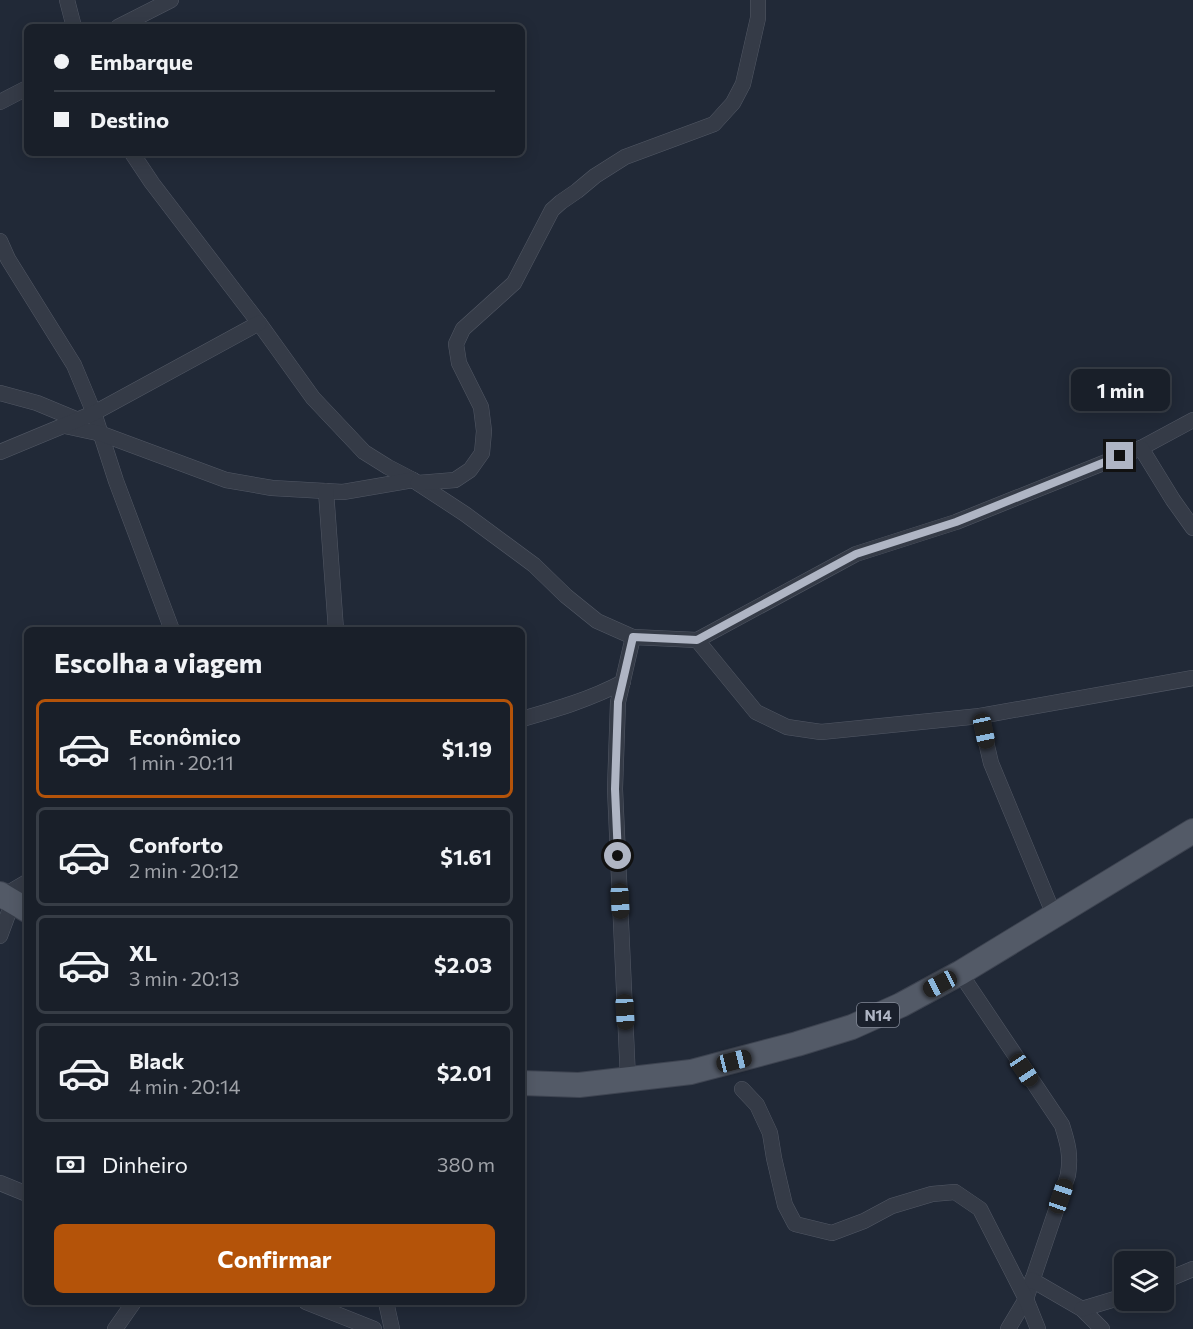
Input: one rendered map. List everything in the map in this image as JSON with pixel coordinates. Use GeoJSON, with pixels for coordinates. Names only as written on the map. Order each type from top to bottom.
{"type":"FeatureCollection","features":[{"type":"Feature","properties":{"kind":"main road","name":"N14"},"geometry":{"type":"LineString","coordinates":[[525,1083],[579,1085],[691,1072],[841,1030],[901,1005],[960,973],[1193,831]]}},
{"type":"Feature","properties":{"kind":"street"},"geometry":{"type":"LineString","coordinates":[[67,0],[73,24]]}},
{"type":"Feature","properties":{"kind":"street"},"geometry":{"type":"LineString","coordinates":[[124,24],[171,0]]}},
{"type":"Feature","properties":{"kind":"street"},"geometry":{"type":"LineString","coordinates":[[0,393],[37,403],[72,423],[226,480],[272,488],[343,492],[416,481],[455,480],[470,470],[482,453],[484,431],[481,407],[459,363],[456,344],[463,329],[514,283],[552,210],[561,201],[626,157],[714,124],[733,103],[743,84],[758,18],[758,0]]}},
{"type":"Feature","properties":{"kind":"street"},"geometry":{"type":"LineString","coordinates":[[0,102],[24,90]]}},
{"type":"Feature","properties":{"kind":"street"},"geometry":{"type":"LineString","coordinates":[[134,156],[313,398],[364,452],[416,481],[465,514],[534,565],[597,621],[633,637],[697,640],[856,554],[956,522],[1140,448],[1193,420]]}},
{"type":"Feature","properties":{"kind":"street"},"geometry":{"type":"LineString","coordinates":[[0,241],[8,259],[74,365],[102,434],[116,481],[171,627]]}},
{"type":"Feature","properties":{"kind":"street"},"geometry":{"type":"LineString","coordinates":[[0,452],[94,413],[259,323]]}},
{"type":"Feature","properties":{"kind":"street"},"geometry":{"type":"LineString","coordinates":[[1140,448],[1193,528]]}},
{"type":"Feature","properties":{"kind":"street"},"geometry":{"type":"LineString","coordinates":[[326,491],[336,627]]}},
{"type":"Feature","properties":{"kind":"street"},"geometry":{"type":"LineString","coordinates":[[628,1080],[615,789],[618,702],[633,637]]}},
{"type":"Feature","properties":{"kind":"street"},"geometry":{"type":"LineString","coordinates":[[697,640],[756,712],[787,727],[821,732],[981,716],[1193,678]]}},
{"type":"Feature","properties":{"kind":"street"},"geometry":{"type":"LineString","coordinates":[[525,717],[560,708],[623,682]]}},
{"type":"Feature","properties":{"kind":"street"},"geometry":{"type":"LineString","coordinates":[[981,716],[990,763],[1054,915]]}},
{"type":"Feature","properties":{"kind":"street"},"geometry":{"type":"LineString","coordinates":[[0,936],[11,900],[24,885]]}},
{"type":"Feature","properties":{"kind":"street"},"geometry":{"type":"LineString","coordinates":[[960,973],[1062,1125],[1068,1143],[1070,1158],[1068,1175],[1026,1299],[1008,1329]]}},
{"type":"Feature","properties":{"kind":"street"},"geometry":{"type":"LineString","coordinates":[[742,1089],[757,1105],[770,1133],[785,1205],[795,1224],[832,1233],[864,1221],[892,1206],[932,1194],[955,1192],[980,1209],[1026,1299],[1038,1329]]}},
{"type":"Feature","properties":{"kind":"street"},"geometry":{"type":"LineString","coordinates":[[0,1183],[24,1193]]}},
{"type":"Feature","properties":{"kind":"street"},"geometry":{"type":"LineString","coordinates":[[1174,1277],[1193,1269]]}},
{"type":"Feature","properties":{"kind":"street"},"geometry":{"type":"LineString","coordinates":[[1032,1280],[1082,1309],[1102,1329]]}},
{"type":"Feature","properties":{"kind":"street"},"geometry":{"type":"LineString","coordinates":[[1082,1309],[1114,1299]]}},
{"type":"Feature","properties":{"kind":"street"},"geometry":{"type":"LineString","coordinates":[[115,1329],[132,1305]]}},
{"type":"Feature","properties":{"kind":"street"},"geometry":{"type":"LineString","coordinates":[[314,1305],[374,1329]]}},
{"type":"Feature","properties":{"kind":"street"},"geometry":{"type":"LineString","coordinates":[[387,1305],[392,1329]]}},
{"type":"Feature","properties":{"kind":"route"},"geometry":{"type":"LineString","coordinates":[[618,856],[615,789],[618,702],[633,637],[697,640],[856,554],[956,522],[1120,456]]}}]}
